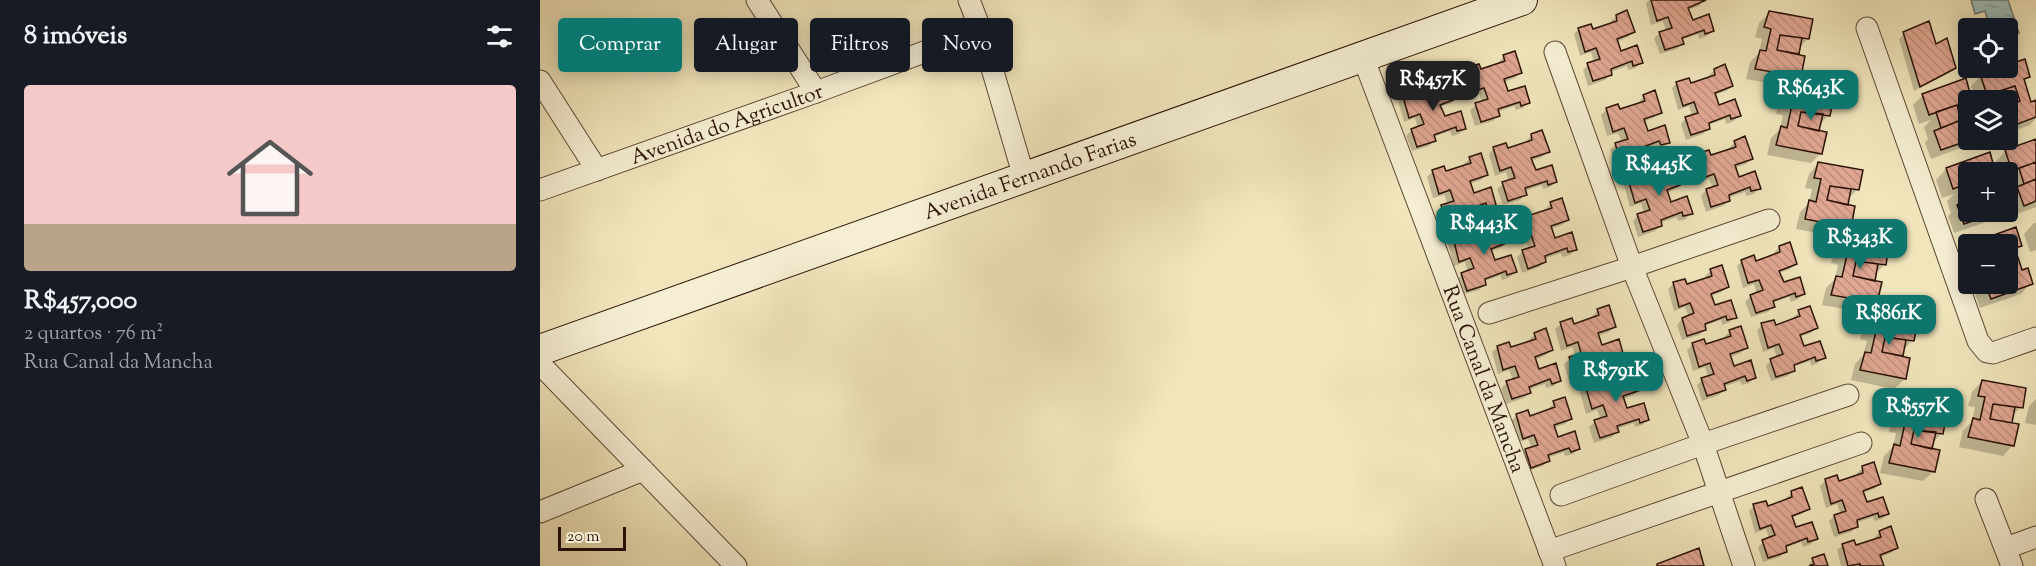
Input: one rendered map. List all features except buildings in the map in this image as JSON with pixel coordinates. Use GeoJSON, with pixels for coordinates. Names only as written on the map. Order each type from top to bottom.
{"type":"FeatureCollection","features":[{"type":"Feature","properties":{"kind":"main road","name":"Avenida Fernando Farias"},"geometry":{"type":"LineString","coordinates":[[540,350],[1522,0]]}},
{"type":"Feature","properties":{"kind":"street"},"geometry":{"type":"LineString","coordinates":[[757,0],[816,92]]}},
{"type":"Feature","properties":{"kind":"street"},"geometry":{"type":"LineString","coordinates":[[969,0],[976,18]]}},
{"type":"Feature","properties":{"kind":"street"},"geometry":{"type":"LineString","coordinates":[[1867,28],[1977,341],[1987,352],[1993,353],[2036,338]]}},
{"type":"Feature","properties":{"kind":"street"},"geometry":{"type":"LineString","coordinates":[[1555,52],[1632,267],[1703,444],[1744,566]]}},
{"type":"Feature","properties":{"kind":"street","name":"Avenida do Agricultor"},"geometry":{"type":"LineString","coordinates":[[540,190],[922,53]]}},
{"type":"Feature","properties":{"kind":"street","name":"Rua Canal da Mancha"},"geometry":{"type":"LineString","coordinates":[[1364,57],[1552,559]]}},
{"type":"Feature","properties":{"kind":"street"},"geometry":{"type":"LineString","coordinates":[[993,72],[1024,177]]}},
{"type":"Feature","properties":{"kind":"street"},"geometry":{"type":"LineString","coordinates":[[540,81],[597,170]]}},
{"type":"Feature","properties":{"kind":"street"},"geometry":{"type":"LineString","coordinates":[[1489,313],[1769,220]]}},
{"type":"Feature","properties":{"kind":"street"},"geometry":{"type":"LineString","coordinates":[[540,364],[736,566]]}},
{"type":"Feature","properties":{"kind":"street"},"geometry":{"type":"LineString","coordinates":[[1561,495],[1848,395]]}},
{"type":"Feature","properties":{"kind":"street"},"geometry":{"type":"LineString","coordinates":[[1552,559],[1719,492],[1861,443]]}},
{"type":"Feature","properties":{"kind":"street"},"geometry":{"type":"LineString","coordinates":[[540,512],[643,470]]}},
{"type":"Feature","properties":{"kind":"street"},"geometry":{"type":"LineString","coordinates":[[1986,499],[2009,557],[2036,537]]}},
{"type":"Feature","properties":{"kind":"water"},"geometry":{"type":"Polygon","coordinates":[[[1971,0],[2008,0],[2014,18],[1987,18],[1985,11],[1975,14],[1971,0]]]}}]}
